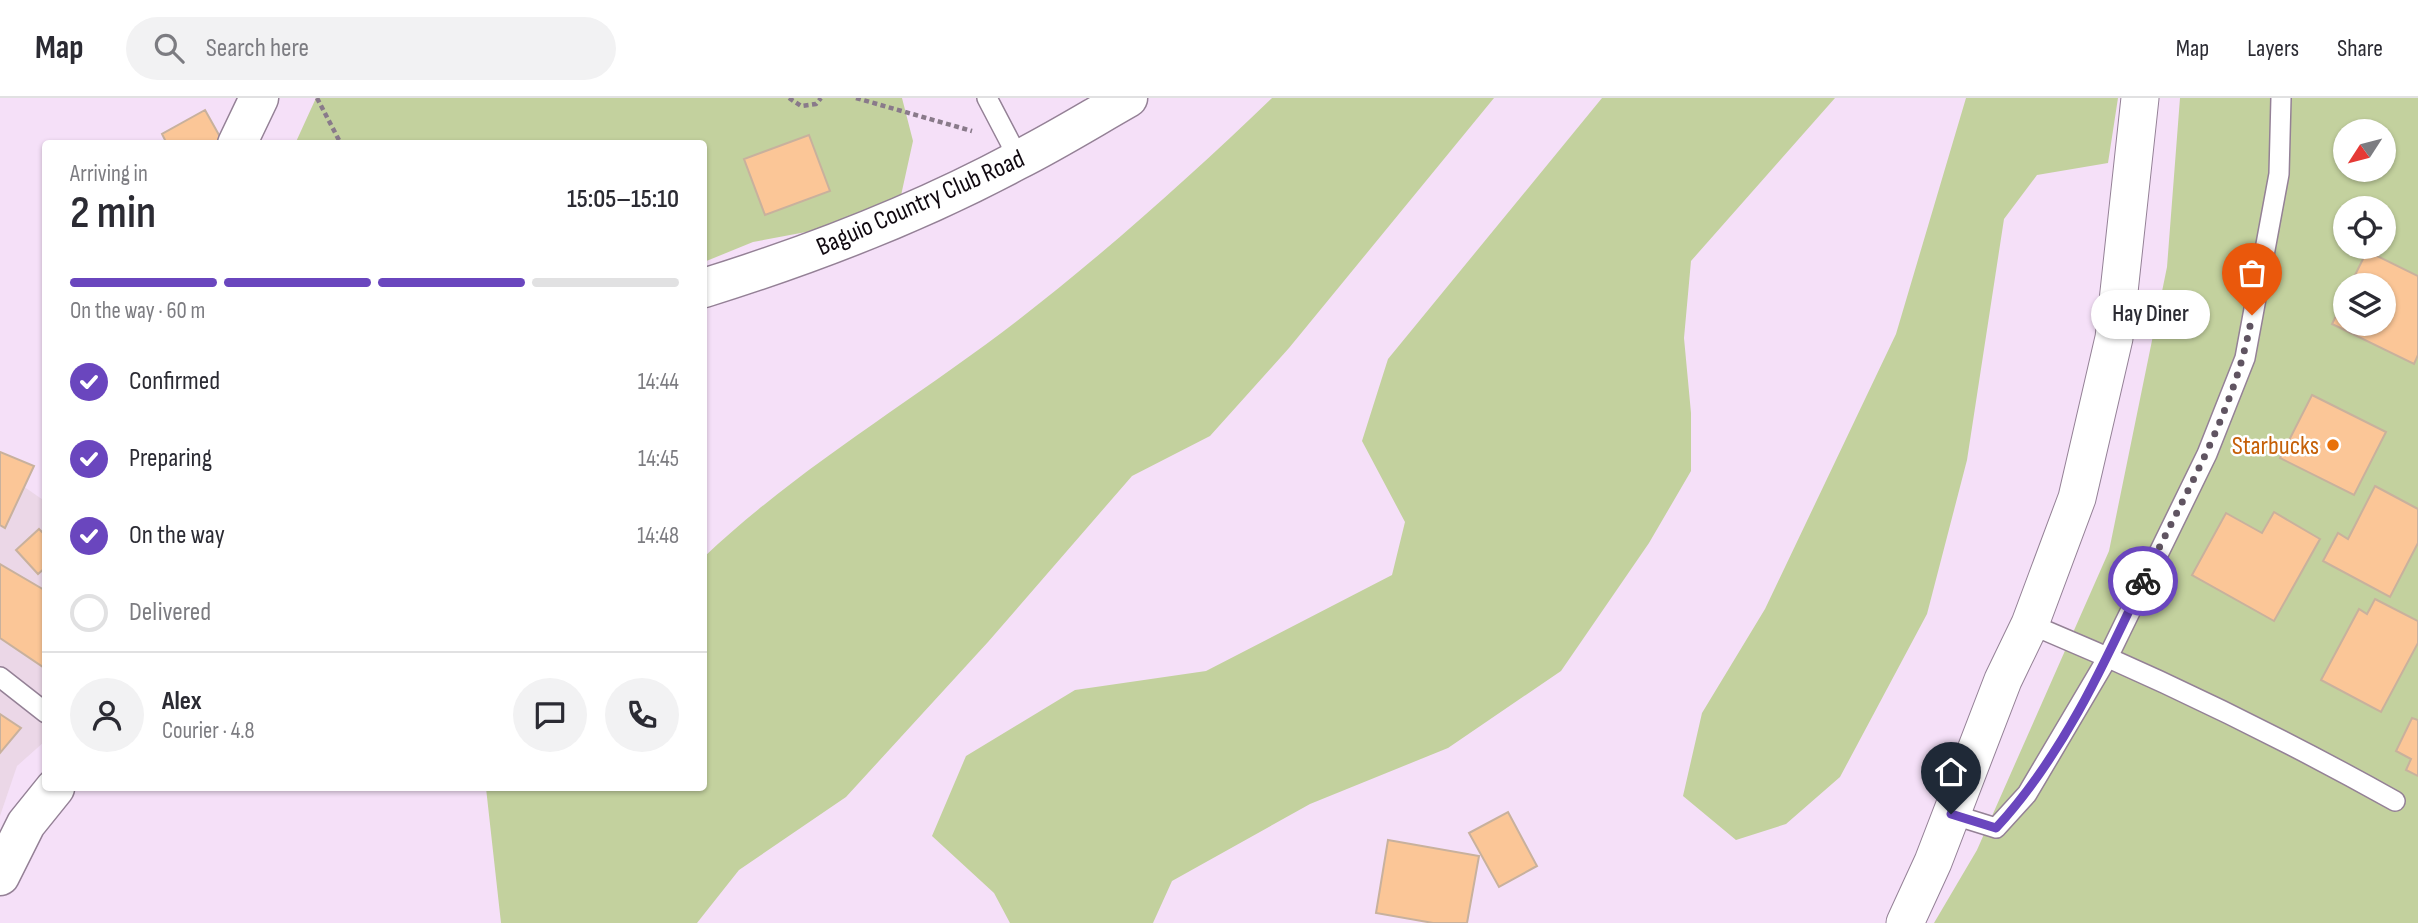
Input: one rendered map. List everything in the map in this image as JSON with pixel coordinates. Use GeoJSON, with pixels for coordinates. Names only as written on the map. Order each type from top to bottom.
{"type":"FeatureCollection","features":[{"type":"Feature","properties":{"kind":"street"},"geometry":{"type":"LineString","coordinates":[[239,140],[260,98]]}},
{"type":"Feature","properties":{"kind":"street","name":"Baguio Country Club Road"},"geometry":{"type":"LineString","coordinates":[[707,287],[784,263],[932,202],[1013,152],[1128,98]]}},
{"type":"Feature","properties":{"kind":"street"},"geometry":{"type":"LineString","coordinates":[[1905,923],[2003,680],[2030,624],[2077,498],[2114,338],[2140,98]]}},
{"type":"Feature","properties":{"kind":"street"},"geometry":{"type":"LineString","coordinates":[[0,876],[26,824],[53,791]]}},
{"type":"Feature","properties":{"kind":"lane"},"geometry":{"type":"LineString","coordinates":[[987,98],[1013,152]]}},
{"type":"Feature","properties":{"kind":"lane"},"geometry":{"type":"LineString","coordinates":[[1951,814],[1996,828],[2027,794],[2108,657],[2207,454],[2245,358],[2278,174],[2281,98]]}},
{"type":"Feature","properties":{"kind":"lane"},"geometry":{"type":"LineString","coordinates":[[2030,624],[2108,657],[2293,744],[2395,802]]}},
{"type":"Feature","properties":{"kind":"lane"},"geometry":{"type":"LineString","coordinates":[[0,677],[42,710]]}},
{"type":"Feature","properties":{"kind":"lane"},"geometry":{"type":"LineString","coordinates":[[21,695],[42,724]]}},
{"type":"Feature","properties":{"kind":"path"},"geometry":{"type":"LineString","coordinates":[[317,98],[339,140]]}},
{"type":"Feature","properties":{"kind":"path"},"geometry":{"type":"LineString","coordinates":[[789,98],[801,106],[816,104],[821,98]]}},
{"type":"Feature","properties":{"kind":"path"},"geometry":{"type":"LineString","coordinates":[[856,98],[1013,152]]}},
{"type":"Feature","properties":{"kind":"shaded area"},"geometry":{"type":"Polygon","coordinates":[[[0,470],[42,499],[42,744],[17,766],[0,816],[0,470]]]}},
{"type":"Feature","properties":{"kind":"green space"},"geometry":{"type":"Polygon","coordinates":[[[316,98],[902,98],[913,141],[900,200],[822,229],[753,242],[707,261],[707,140],[297,140],[316,98]]]}},
{"type":"Feature","properties":{"kind":"green space"},"geometry":{"type":"Polygon","coordinates":[[[1272,98],[1494,98],[1289,348],[1210,436],[1132,476],[988,642],[846,797],[739,870],[697,923],[501,923],[486,791],[707,791],[707,554],[778,493],[1050,295],[1148,213],[1272,98]]]}},
{"type":"Feature","properties":{"kind":"green space"},"geometry":{"type":"Polygon","coordinates":[[[1602,98],[1835,98],[1691,261],[1684,338],[1691,413],[1691,471],[1649,543],[1561,671],[1448,748],[1310,804],[1172,881],[1153,923],[1010,923],[994,893],[932,836],[966,756],[1075,690],[1206,671],[1392,575],[1405,522],[1362,441],[1388,359],[1602,98]]]}},
{"type":"Feature","properties":{"kind":"green space"},"geometry":{"type":"Polygon","coordinates":[[[1966,98],[2118,98],[2108,163],[2037,175],[2004,219],[1967,460],[1927,614],[1840,777],[1786,824],[1736,840],[1683,796],[1702,713],[1765,609],[1896,334],[1966,98]]]}},
{"type":"Feature","properties":{"kind":"green space"},"geometry":{"type":"Polygon","coordinates":[[[2180,98],[2418,98],[2418,923],[1934,923],[1977,850],[2109,551],[2167,267],[2180,98]]]}},
{"type":"Feature","properties":{"kind":"building"},"geometry":{"type":"Polygon","coordinates":[[[205,110],[222,140],[165,140],[162,134],[205,110]]]}},
{"type":"Feature","properties":{"kind":"building"},"geometry":{"type":"Polygon","coordinates":[[[809,135],[830,191],[765,215],[744,159],[809,135]]]}},
{"type":"Feature","properties":{"kind":"building"},"geometry":{"type":"Polygon","coordinates":[[[2363,259],[2383,259],[2418,276],[2418,355],[2414,364],[2357,336],[2396,336],[2396,273],[2356,273],[2363,259]]]}},
{"type":"Feature","properties":{"kind":"building","name":"Starbucks"},"geometry":{"type":"Polygon","coordinates":[[[2312,395],[2386,432],[2354,495],[2280,458],[2312,395]]]}},
{"type":"Feature","properties":{"kind":"building"},"geometry":{"type":"Polygon","coordinates":[[[0,452],[34,466],[5,528],[0,525],[0,452]]]}},
{"type":"Feature","properties":{"kind":"building"},"geometry":{"type":"Polygon","coordinates":[[[2375,486],[2418,509],[2418,543],[2390,597],[2323,561],[2338,533],[2348,539],[2375,486]]]}},
{"type":"Feature","properties":{"kind":"building"},"geometry":{"type":"Polygon","coordinates":[[[2274,512],[2320,539],[2274,621],[2192,575],[2226,513],[2262,533],[2274,512]]]}},
{"type":"Feature","properties":{"kind":"building"},"geometry":{"type":"Polygon","coordinates":[[[39,529],[42,532],[42,570],[38,574],[16,550],[39,529]]]}},
{"type":"Feature","properties":{"kind":"building"},"geometry":{"type":"Polygon","coordinates":[[[0,564],[42,589],[42,666],[0,638],[0,564]]]}},
{"type":"Feature","properties":{"kind":"building"},"geometry":{"type":"Polygon","coordinates":[[[2375,599],[2418,621],[2418,643],[2381,712],[2321,680],[2359,609],[2367,614],[2375,599]]]}},
{"type":"Feature","properties":{"kind":"building"},"geometry":{"type":"Polygon","coordinates":[[[0,714],[21,728],[0,753],[0,714]]]}},
{"type":"Feature","properties":{"kind":"building"},"geometry":{"type":"Polygon","coordinates":[[[2412,718],[2418,720],[2418,776],[2406,770],[2411,759],[2396,751],[2412,718]]]}},
{"type":"Feature","properties":{"kind":"building"},"geometry":{"type":"Polygon","coordinates":[[[1508,812],[1537,866],[1499,887],[1469,833],[1508,812]]]}},
{"type":"Feature","properties":{"kind":"building"},"geometry":{"type":"Polygon","coordinates":[[[1388,840],[1479,856],[1467,923],[1433,923],[1376,913],[1388,840]]]}},
{"type":"Feature","properties":{"kind":"way so far"},"geometry":{"type":"LineString","coordinates":[[2143,581],[2207,454],[2245,358],[2252,315]]}},
{"type":"Feature","properties":{"kind":"place","name":"Hay Diner"},"geometry":{"type":"Point","coordinates":[2252,315]}},
{"type":"Feature","properties":{"kind":"place","name":"Starbucks"},"geometry":{"type":"Point","coordinates":[2333,445]}},
{"type":"Feature","properties":{"kind":"route"},"geometry":{"type":"LineString","coordinates":[[1951,814],[1996,828],[2027,794],[2108,657],[2143,581]]}}]}
